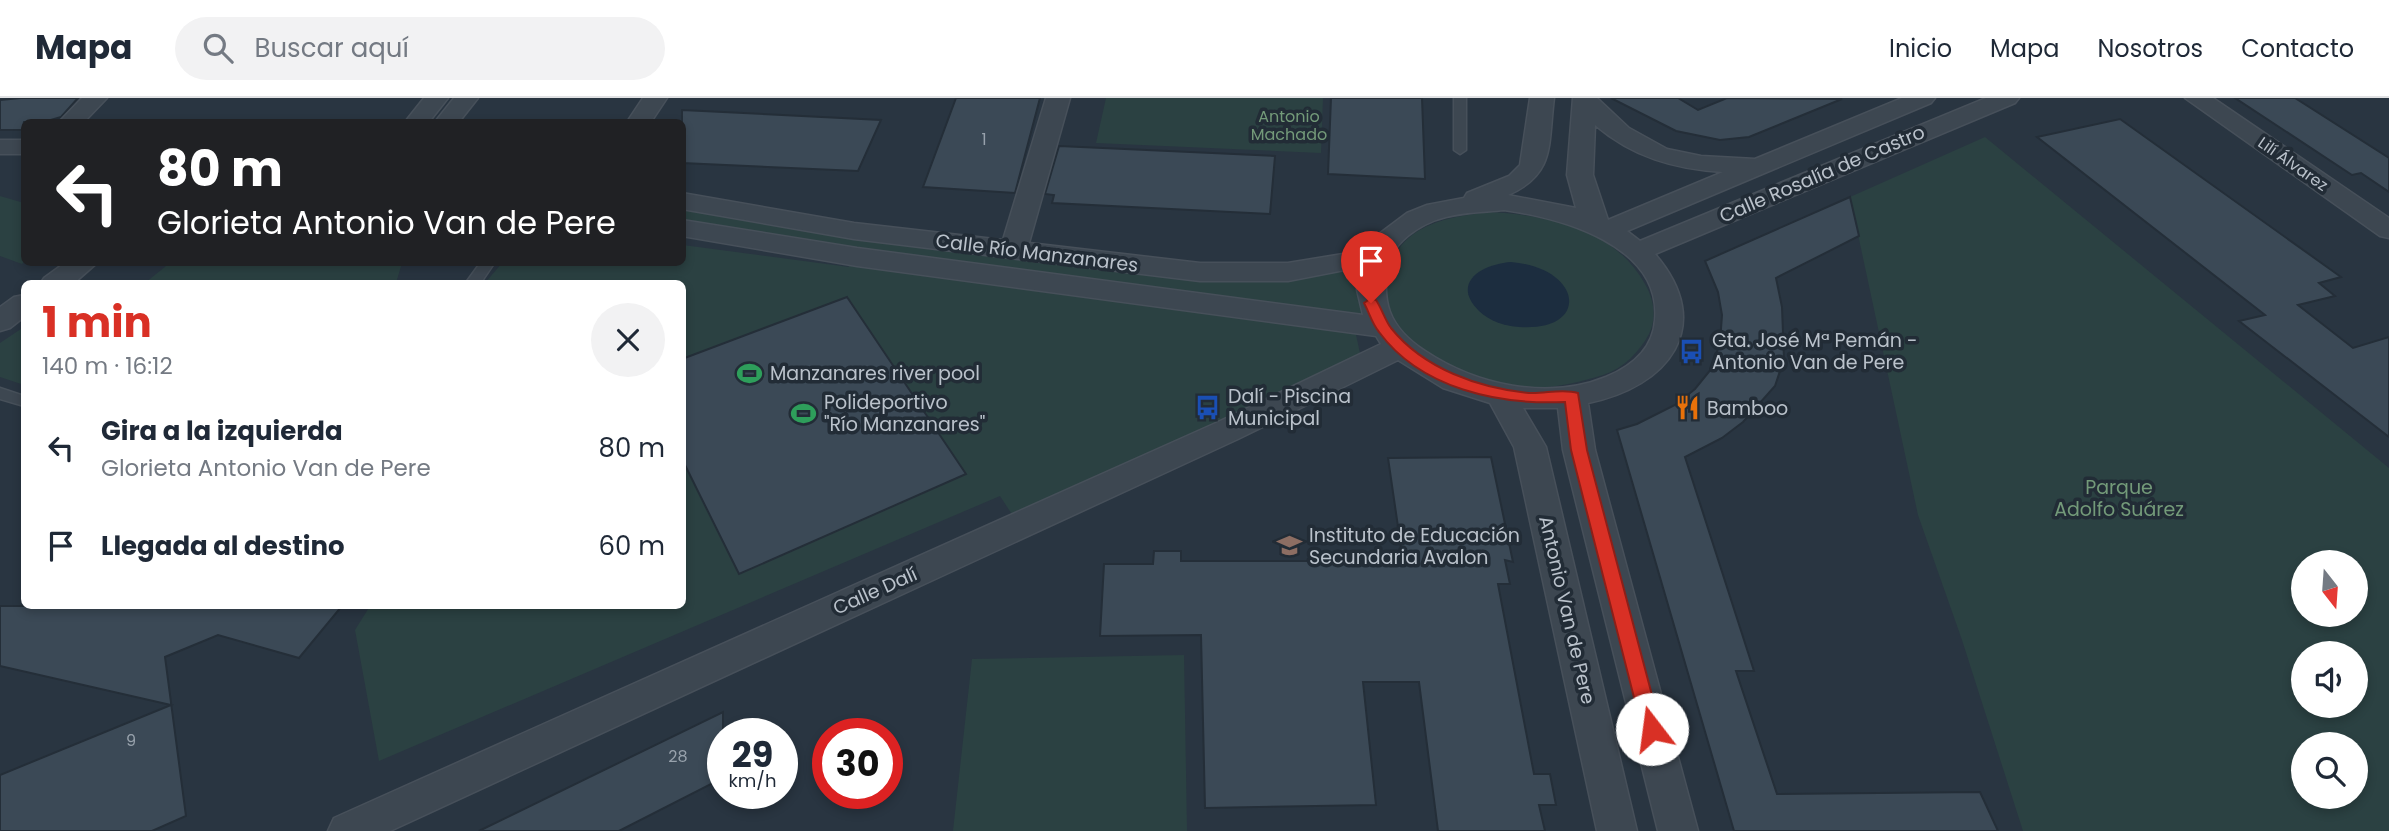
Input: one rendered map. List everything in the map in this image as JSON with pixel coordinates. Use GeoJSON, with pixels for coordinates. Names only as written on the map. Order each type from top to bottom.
{"type":"FeatureCollection","features":[{"type":"Feature","properties":{"kind":"street"},"geometry":{"type":"LineString","coordinates":[[74,119],[95,98]]}},
{"type":"Feature","properties":{"kind":"street"},"geometry":{"type":"LineString","coordinates":[[419,119],[436,98]]}},
{"type":"Feature","properties":{"kind":"street"},"geometry":{"type":"LineString","coordinates":[[449,119],[466,98]]}},
{"type":"Feature","properties":{"kind":"street"},"geometry":{"type":"LineString","coordinates":[[641,119],[655,98]]}},
{"type":"Feature","properties":{"kind":"street"},"geometry":{"type":"LineString","coordinates":[[1013,251],[1058,98]]}},
{"type":"Feature","properties":{"kind":"street"},"geometry":{"type":"LineString","coordinates":[[1461,205],[1518,181],[1532,167],[1542,98]]}},
{"type":"Feature","properties":{"kind":"street","name":"Calle Rosalía de Castro"},"geometry":{"type":"LineString","coordinates":[[1600,227],[1765,164],[1923,98]]}},
{"type":"Feature","properties":{"kind":"street","name":"Calle Rosalía de Castro"},"geometry":{"type":"LineString","coordinates":[[1637,252],[2007,98]]}},
{"type":"Feature","properties":{"kind":"street","name":"Lilí Álvarez"},"geometry":{"type":"LineString","coordinates":[[2196,98],[2389,230]]}},
{"type":"Feature","properties":{"kind":"street"},"geometry":{"type":"LineString","coordinates":[[1585,99],[1580,175],[1600,227]]}},
{"type":"Feature","properties":{"kind":"street"},"geometry":{"type":"LineString","coordinates":[[1585,99],[1604,124],[1623,138],[1654,153],[1690,162],[1723,166],[1765,164]]}},
{"type":"Feature","properties":{"kind":"street"},"geometry":{"type":"LineString","coordinates":[[0,147],[21,148]]}},
{"type":"Feature","properties":{"kind":"street","name":"Calle Río Manzanares"},"geometry":{"type":"LineString","coordinates":[[686,202],[821,226],[1200,272],[1289,272],[1350,261],[1388,240],[1411,222],[1461,205]]}},
{"type":"Feature","properties":{"kind":"street"},"geometry":{"type":"LineString","coordinates":[[1388,240],[1376,257],[1369,279],[1371,303],[1392,338],[1422,364],[1455,381],[1500,394],[1532,398],[1572,397],[1612,387],[1637,374],[1654,359],[1666,341],[1671,322],[1670,301],[1659,277],[1637,252],[1600,227],[1538,206],[1504,202],[1461,205]]}},
{"type":"Feature","properties":{"kind":"street","name":"Calle Río Manzanares"},"geometry":{"type":"LineString","coordinates":[[686,230],[811,252],[1193,300],[1392,338]]}},
{"type":"Feature","properties":{"kind":"street"},"geometry":{"type":"LineString","coordinates":[[60,280],[79,266]]}},
{"type":"Feature","properties":{"kind":"street"},"geometry":{"type":"LineString","coordinates":[[0,321],[21,306]]}},
{"type":"Feature","properties":{"kind":"street","name":"Calle Dalí"},"geometry":{"type":"LineString","coordinates":[[367,827],[1321,387],[1392,338]]}},
{"type":"Feature","properties":{"kind":"street","name":"Antonio Van de Pere"},"geometry":{"type":"LineString","coordinates":[[1500,394],[1530,447],[1617,831]]}},
{"type":"Feature","properties":{"kind":"street"},"geometry":{"type":"LineString","coordinates":[[1572,397],[1579,450],[1678,831]]}},
{"type":"Feature","properties":{"kind":"lane"},"geometry":{"type":"LineString","coordinates":[[1460,98],[1460,150]]}},
{"type":"Feature","properties":{"kind":"lane"},"geometry":{"type":"LineString","coordinates":[[475,280],[486,266]]}},
{"type":"Feature","properties":{"kind":"lane"},"geometry":{"type":"LineString","coordinates":[[0,393],[21,400]]}},
{"type":"Feature","properties":{"kind":"green space","name":"Antonio Machado"},"geometry":{"type":"Polygon","coordinates":[[[1106,98],[1323,98],[1321,153],[1096,143],[1106,98]]]}},
{"type":"Feature","properties":{"kind":"green space","name":"Parque Adolfo Suárez"},"geometry":{"type":"Polygon","coordinates":[[[1985,137],[2389,468],[2389,831],[2023,831],[1962,640],[1918,515],[1850,197],[1985,137]]]}},
{"type":"Feature","properties":{"kind":"green space"},"geometry":{"type":"Polygon","coordinates":[[[0,196],[21,202],[21,264],[0,256],[0,196]]]}},
{"type":"Feature","properties":{"kind":"green space"},"geometry":{"type":"Polygon","coordinates":[[[686,206],[1035,258],[1262,282],[1354,266],[1364,318],[686,224],[686,206]]]}},
{"type":"Feature","properties":{"kind":"green space"},"geometry":{"type":"Polygon","coordinates":[[[1489,212],[1534,217],[1578,228],[1598,237],[1632,265],[1651,296],[1654,315],[1649,334],[1636,353],[1618,368],[1584,381],[1525,387],[1503,384],[1451,365],[1426,351],[1405,334],[1390,314],[1384,292],[1388,267],[1400,247],[1418,231],[1435,223],[1489,212]],[[1468,294],[1484,313],[1508,323],[1534,325],[1558,319],[1468,294]]]}},
{"type":"Feature","properties":{"kind":"green space"},"geometry":{"type":"Polygon","coordinates":[[[686,245],[849,267],[847,263],[1355,330],[1361,358],[1017,522],[1000,496],[379,761],[355,630],[368,609],[686,609],[686,280],[488,280],[499,266],[686,266],[686,245]]]}},
{"type":"Feature","properties":{"kind":"green space"},"geometry":{"type":"Polygon","coordinates":[[[166,266],[401,266],[397,280],[149,280],[166,266]]]}},
{"type":"Feature","properties":{"kind":"green space"},"geometry":{"type":"Polygon","coordinates":[[[21,329],[21,384],[0,377],[0,343],[21,329]]]}},
{"type":"Feature","properties":{"kind":"green space"},"geometry":{"type":"Polygon","coordinates":[[[1184,655],[1187,831],[953,831],[972,659],[1184,655]]]}},
{"type":"Feature","properties":{"kind":"water"},"geometry":{"type":"Polygon","coordinates":[[[1511,262],[1535,267],[1553,275],[1564,287],[1569,299],[1567,310],[1558,320],[1542,326],[1519,327],[1492,320],[1479,311],[1471,301],[1469,283],[1474,276],[1490,266],[1511,262]]]}},
{"type":"Feature","properties":{"kind":"building"},"geometry":{"type":"Polygon","coordinates":[[[78,98],[61,117],[21,119],[21,130],[0,130],[0,100],[78,98]]]}},
{"type":"Feature","properties":{"kind":"building"},"geometry":{"type":"Polygon","coordinates":[[[956,98],[1040,98],[1015,193],[923,187],[956,98]]]}},
{"type":"Feature","properties":{"kind":"building"},"geometry":{"type":"Polygon","coordinates":[[[1331,98],[1422,98],[1425,179],[1328,174],[1331,98]]]}},
{"type":"Feature","properties":{"kind":"building"},"geometry":{"type":"Polygon","coordinates":[[[1611,98],[1678,98],[1698,110],[1727,98],[1842,99],[1749,137],[1720,140],[1676,131],[1611,98]]]}},
{"type":"Feature","properties":{"kind":"building"},"geometry":{"type":"Polygon","coordinates":[[[2235,98],[2295,98],[2389,158],[2389,192],[2361,173],[2352,175],[2235,98]]]}},
{"type":"Feature","properties":{"kind":"building"},"geometry":{"type":"Polygon","coordinates":[[[682,110],[881,120],[858,171],[686,163],[686,119],[682,119],[682,110]]]}},
{"type":"Feature","properties":{"kind":"building"},"geometry":{"type":"Polygon","coordinates":[[[2120,119],[2341,277],[2319,283],[2335,296],[2298,305],[2353,348],[2389,337],[2389,437],[2239,321],[2265,315],[2037,137],[2120,119]]]}},
{"type":"Feature","properties":{"kind":"building"},"geometry":{"type":"Polygon","coordinates":[[[1059,146],[1275,156],[1270,214],[1052,203],[1054,195],[1045,194],[1059,146]]]}},
{"type":"Feature","properties":{"kind":"building"},"geometry":{"type":"Polygon","coordinates":[[[1850,197],[1859,236],[1776,278],[1782,307],[1784,359],[1775,386],[1743,422],[1722,438],[1685,457],[1754,671],[1736,671],[1777,794],[1980,792],[1998,831],[1734,831],[1617,430],[1637,424],[1675,405],[1695,389],[1712,368],[1720,342],[1722,315],[1718,292],[1705,261],[1850,197]]]}},
{"type":"Feature","properties":{"kind":"building","name":"Polideportivo \"Río Manzanares\""},"geometry":{"type":"Polygon","coordinates":[[[847,297],[966,474],[739,574],[686,467],[686,357],[847,297]]]}},
{"type":"Feature","properties":{"kind":"building"},"geometry":{"type":"Polygon","coordinates":[[[1491,457],[1513,562],[1505,560],[1510,584],[1498,584],[1534,774],[1550,774],[1556,805],[1539,805],[1545,831],[1438,831],[1419,682],[1363,682],[1376,805],[1205,808],[1201,635],[1100,636],[1104,564],[1153,564],[1154,551],[1181,551],[1181,561],[1403,561],[1388,458],[1491,457]]]}},
{"type":"Feature","properties":{"kind":"building"},"geometry":{"type":"Polygon","coordinates":[[[0,606],[21,606],[21,609],[340,609],[299,658],[218,635],[165,657],[186,816],[152,831],[0,831],[0,775],[171,705],[0,666],[0,606]]]}},
{"type":"Feature","properties":{"kind":"building"},"geometry":{"type":"Polygon","coordinates":[[[723,712],[723,718],[711,718],[723,712]]]}},
{"type":"Feature","properties":{"kind":"building"},"geometry":{"type":"Polygon","coordinates":[[[707,720],[707,786],[619,831],[479,831],[707,720]]]}},
{"type":"Feature","properties":{"kind":"place","name":"Gta. José Mª Pemán - Antonio Van de Pere"},"geometry":{"type":"Point","coordinates":[1692,351]}},
{"type":"Feature","properties":{"kind":"place","name":"Manzanares river pool"},"geometry":{"type":"Point","coordinates":[750,373]}},
{"type":"Feature","properties":{"kind":"place","name":"Dalí - Piscina Municipal"},"geometry":{"type":"Point","coordinates":[1208,407]}},
{"type":"Feature","properties":{"kind":"place","name":"Bamboo"},"geometry":{"type":"Point","coordinates":[1687,408]}},
{"type":"Feature","properties":{"kind":"place","name":"Polideportivo \"Río Manzanares\""},"geometry":{"type":"Point","coordinates":[804,413]}},
{"type":"Feature","properties":{"kind":"place","name":"Instituto de Educación Secundaria Avalon"},"geometry":{"type":"Point","coordinates":[1289,546]}},
{"type":"Feature","properties":{"kind":"route"},"geometry":{"type":"LineString","coordinates":[[1371,303],[1384,328],[1400,347],[1422,364],[1455,381],[1500,394],[1532,398],[1572,397],[1579,450],[1652,729]]}}]}
